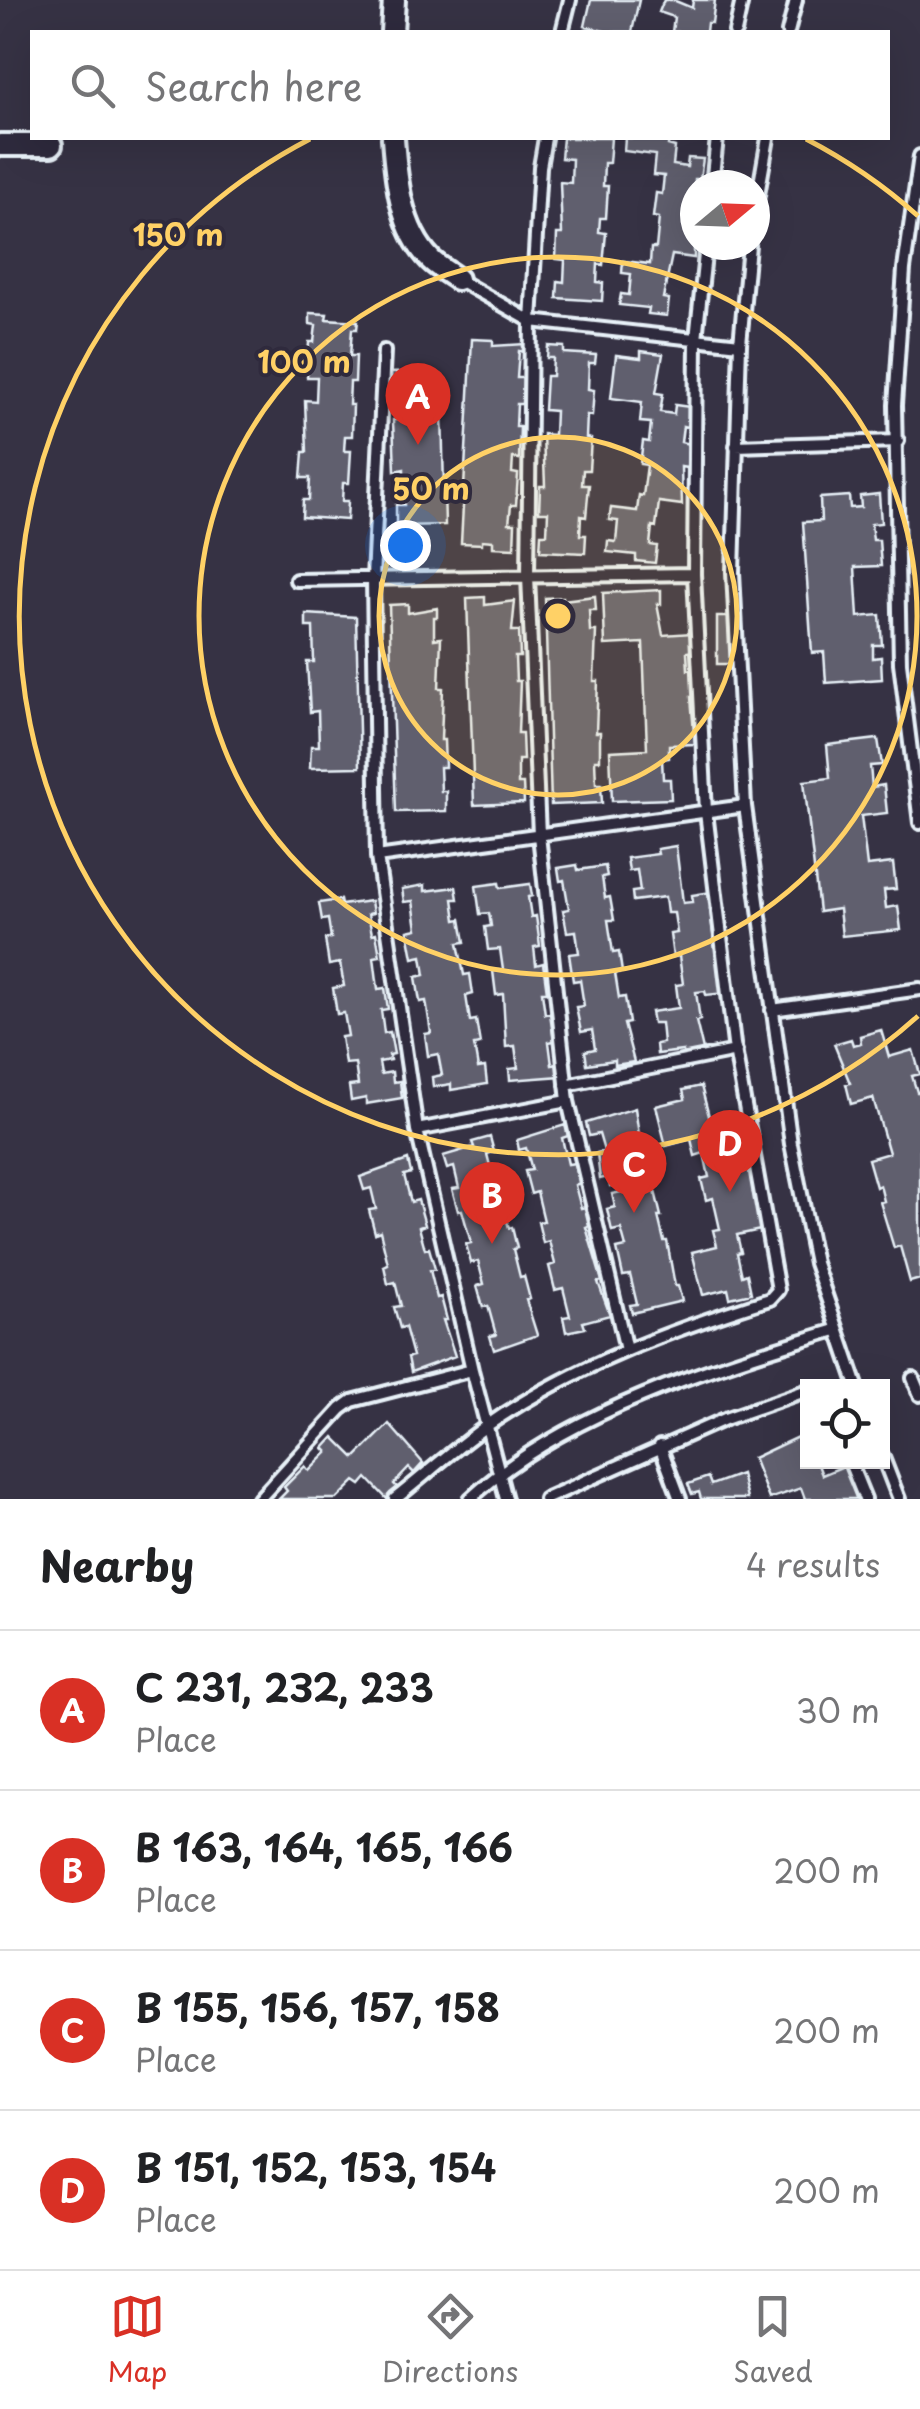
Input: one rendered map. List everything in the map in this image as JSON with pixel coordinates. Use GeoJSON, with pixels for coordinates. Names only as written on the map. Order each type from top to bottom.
{"type":"FeatureCollection","features":[{"type":"Feature","properties":{"kind":"street"},"geometry":{"type":"LineString","coordinates":[[392,30],[394,0]]}},
{"type":"Feature","properties":{"kind":"street"},"geometry":{"type":"LineString","coordinates":[[394,140],[396,184],[413,234],[430,259],[457,279]]}},
{"type":"Feature","properties":{"kind":"street"},"geometry":{"type":"LineString","coordinates":[[0,146],[51,145]]}},
{"type":"Feature","properties":{"kind":"lane"},"geometry":{"type":"LineString","coordinates":[[562,30],[570,0]]}},
{"type":"Feature","properties":{"kind":"lane"},"geometry":{"type":"LineString","coordinates":[[734,30],[742,0]]}},
{"type":"Feature","properties":{"kind":"lane"},"geometry":{"type":"LineString","coordinates":[[788,30],[796,0]]}},
{"type":"Feature","properties":{"kind":"lane"},"geometry":{"type":"LineString","coordinates":[[545,140],[531,322],[528,576],[539,834],[568,1101],[626,1350]]}},
{"type":"Feature","properties":{"kind":"lane"},"geometry":{"type":"LineString","coordinates":[[714,170],[717,140]]}},
{"type":"Feature","properties":{"kind":"lane"},"geometry":{"type":"LineString","coordinates":[[762,170],[768,140]]}},
{"type":"Feature","properties":{"kind":"lane"},"geometry":{"type":"LineString","coordinates":[[920,156],[904,269],[895,405],[900,664],[920,823]]}},
{"type":"Feature","properties":{"kind":"lane"},"geometry":{"type":"LineString","coordinates":[[395,1499],[486,1426],[584,1370],[692,1324],[770,1299],[778,1290],[736,1051],[706,812],[694,574],[696,339],[704,260]]}},
{"type":"Feature","properties":{"kind":"lane"},"geometry":{"type":"LineString","coordinates":[[748,260],[740,344],[732,572],[746,806],[791,1144],[815,1263],[854,1379]]}},
{"type":"Feature","properties":{"kind":"lane"},"geometry":{"type":"LineString","coordinates":[[457,279],[531,322],[740,344]]}},
{"type":"Feature","properties":{"kind":"lane"},"geometry":{"type":"LineString","coordinates":[[384,351],[373,579],[377,857],[417,1130],[506,1499]]}},
{"type":"Feature","properties":{"kind":"lane"},"geometry":{"type":"LineString","coordinates":[[736,446],[898,441]]}},
{"type":"Feature","properties":{"kind":"lane"},"geometry":{"type":"LineString","coordinates":[[296,580],[694,574]]}},
{"type":"Feature","properties":{"kind":"lane"},"geometry":{"type":"LineString","coordinates":[[377,857],[746,806]]}},
{"type":"Feature","properties":{"kind":"lane"},"geometry":{"type":"LineString","coordinates":[[772,1010],[920,989]]}},
{"type":"Feature","properties":{"kind":"lane"},"geometry":{"type":"LineString","coordinates":[[566,1085],[736,1051]]}},
{"type":"Feature","properties":{"kind":"lane"},"geometry":{"type":"LineString","coordinates":[[417,1130],[568,1101]]}},
{"type":"Feature","properties":{"kind":"lane"},"geometry":{"type":"LineString","coordinates":[[470,1499],[498,1473],[561,1435],[642,1397],[745,1358],[836,1330]]}},
{"type":"Feature","properties":{"kind":"lane"},"geometry":{"type":"LineString","coordinates":[[259,1499],[352,1401],[472,1370]]}},
{"type":"Feature","properties":{"kind":"lane"},"geometry":{"type":"LineString","coordinates":[[913,1378],[920,1394]]}},
{"type":"Feature","properties":{"kind":"lane"},"geometry":{"type":"LineString","coordinates":[[545,1499],[660,1446],[800,1393]]}},
{"type":"Feature","properties":{"kind":"lane"},"geometry":{"type":"LineString","coordinates":[[660,1446],[680,1499]]}},
{"type":"Feature","properties":{"kind":"lane"},"geometry":{"type":"LineString","coordinates":[[853,1469],[865,1499]]}},
{"type":"Feature","properties":{"kind":"lane"},"geometry":{"type":"LineString","coordinates":[[887,1469],[899,1499]]}},
{"type":"Feature","properties":{"kind":"building"},"geometry":{"type":"Polygon","coordinates":[[[591,0],[639,0],[632,30],[585,26],[591,0]]]}},
{"type":"Feature","properties":{"kind":"building"},"geometry":{"type":"Polygon","coordinates":[[[664,0],[692,8],[693,0],[715,0],[712,23],[707,23],[706,30],[672,30],[674,17],[659,12],[664,0]]]}},
{"type":"Feature","properties":{"kind":"building"},"geometry":{"type":"Polygon","coordinates":[[[563,140],[611,140],[609,163],[604,163],[603,186],[608,186],[606,218],[600,218],[599,232],[606,233],[603,265],[598,264],[602,301],[557,298],[558,281],[564,282],[565,260],[556,259],[557,234],[562,234],[560,182],[571,183],[572,159],[561,158],[563,140]]]}},
{"type":"Feature","properties":{"kind":"building"},"geometry":{"type":"Polygon","coordinates":[[[625,140],[669,140],[668,145],[675,147],[673,165],[687,167],[688,158],[703,159],[701,170],[680,170],[680,256],[672,255],[663,298],[669,299],[667,316],[648,314],[649,308],[619,305],[621,294],[629,295],[631,274],[622,273],[623,261],[650,264],[651,248],[656,248],[659,218],[653,217],[656,193],[662,194],[664,176],[653,175],[655,155],[624,151],[625,140]]]}},
{"type":"Feature","properties":{"kind":"building"},"geometry":{"type":"Polygon","coordinates":[[[310,313],[327,314],[326,319],[358,321],[357,329],[352,329],[350,356],[356,356],[355,382],[350,382],[352,436],[345,436],[344,451],[351,451],[349,483],[343,483],[342,501],[348,501],[347,520],[302,517],[303,500],[309,500],[310,478],[301,478],[303,452],[307,452],[305,400],[316,401],[317,377],[307,377],[309,342],[314,342],[316,325],[310,324],[310,313]]]}},
{"type":"Feature","properties":{"kind":"building"},"geometry":{"type":"Polygon","coordinates":[[[472,339],[493,340],[493,346],[525,344],[525,352],[519,351],[517,378],[523,378],[522,404],[517,404],[519,459],[513,458],[512,473],[518,474],[516,505],[511,505],[509,523],[515,523],[514,548],[493,547],[493,541],[461,543],[472,339]]]}},
{"type":"Feature","properties":{"kind":"building"},"geometry":{"type":"Polygon","coordinates":[[[548,346],[564,347],[564,353],[596,355],[595,363],[589,363],[588,389],[594,390],[592,416],[587,415],[586,438],[591,439],[589,470],[583,470],[582,485],[589,485],[586,517],[581,516],[580,535],[586,535],[585,553],[540,551],[541,534],[547,534],[548,512],[539,512],[540,486],[545,486],[543,434],[554,435],[555,411],[544,410],[546,376],[552,376],[553,358],[547,358],[548,346]]]}},
{"type":"Feature","properties":{"kind":"building"},"geometry":{"type":"Polygon","coordinates":[[[641,351],[663,354],[656,393],[663,394],[660,412],[674,414],[675,405],[690,407],[681,442],[689,444],[687,468],[681,467],[682,505],[659,502],[650,545],[657,546],[655,563],[636,561],[636,555],[607,552],[608,541],[616,542],[618,521],[609,520],[611,508],[637,511],[639,495],[643,496],[647,465],[640,464],[643,441],[649,442],[651,423],[640,422],[642,402],[611,398],[616,355],[641,358],[641,351]]]}},
{"type":"Feature","properties":{"kind":"building"},"geometry":{"type":"Polygon","coordinates":[[[412,372],[412,376],[441,375],[445,525],[396,526],[396,505],[404,505],[404,469],[395,471],[393,420],[399,420],[398,385],[392,385],[391,373],[412,372]]]}},
{"type":"Feature","properties":{"kind":"building"},"geometry":{"type":"Polygon","coordinates":[[[879,494],[881,523],[871,524],[873,540],[879,540],[881,566],[855,567],[858,617],[880,615],[882,645],[873,645],[873,658],[881,657],[882,679],[826,683],[824,652],[812,653],[803,522],[821,521],[820,498],[849,496],[850,508],[861,507],[860,496],[879,494]]]}},
{"type":"Feature","properties":{"kind":"building"},"geometry":{"type":"Polygon","coordinates":[[[661,590],[661,604],[657,604],[663,635],[692,633],[693,651],[687,652],[688,670],[693,669],[695,744],[669,745],[669,758],[662,759],[663,779],[670,779],[671,799],[612,801],[610,751],[647,749],[643,643],[605,645],[603,593],[661,590]]]}},
{"type":"Feature","properties":{"kind":"building"},"geometry":{"type":"Polygon","coordinates":[[[595,596],[596,610],[589,610],[590,631],[596,631],[594,681],[598,681],[596,732],[600,732],[600,760],[595,760],[602,803],[551,805],[545,598],[595,596]]]}},
{"type":"Feature","properties":{"kind":"building"},"geometry":{"type":"Polygon","coordinates":[[[485,597],[485,605],[515,601],[512,631],[519,631],[520,657],[515,657],[516,681],[520,681],[518,733],[522,733],[523,760],[518,760],[518,784],[523,784],[524,803],[474,805],[467,598],[485,597]]]}},
{"type":"Feature","properties":{"kind":"building"},"geometry":{"type":"Polygon","coordinates":[[[408,604],[408,613],[437,608],[434,639],[441,638],[439,688],[443,688],[441,740],[445,767],[440,767],[446,811],[396,812],[389,605],[408,604]]]}},
{"type":"Feature","properties":{"kind":"building"},"geometry":{"type":"Polygon","coordinates":[[[306,614],[356,617],[360,767],[310,768],[311,746],[319,746],[318,711],[310,712],[307,662],[314,662],[313,627],[306,627],[306,614]]]}},
{"type":"Feature","properties":{"kind":"building"},"geometry":{"type":"Polygon","coordinates":[[[717,617],[732,617],[732,664],[717,664],[717,617]]]}},
{"type":"Feature","properties":{"kind":"building"},"geometry":{"type":"Polygon","coordinates":[[[878,739],[882,765],[870,766],[872,787],[884,785],[887,813],[861,816],[867,866],[893,863],[896,889],[884,890],[886,908],[898,906],[901,930],[842,936],[839,909],[819,912],[804,781],[830,778],[827,745],[878,739]]]}},
{"type":"Feature","properties":{"kind":"building"},"geometry":{"type":"Polygon","coordinates":[[[676,846],[683,903],[693,902],[692,895],[712,892],[713,933],[718,932],[719,975],[724,975],[726,993],[696,992],[700,1020],[696,1021],[704,1054],[684,1057],[683,1051],[657,1054],[656,1044],[663,1043],[661,1023],[653,1023],[651,1012],[679,1008],[676,985],[683,984],[679,956],[673,957],[670,934],[677,933],[674,913],[667,913],[665,897],[633,901],[632,892],[640,891],[637,870],[629,871],[627,858],[658,854],[657,849],[676,846]]]}},
{"type":"Feature","properties":{"kind":"building"},"geometry":{"type":"Polygon","coordinates":[[[577,865],[578,870],[605,866],[605,898],[610,897],[614,920],[608,920],[613,953],[619,952],[622,972],[615,973],[619,998],[625,997],[629,1023],[624,1024],[634,1062],[587,1064],[585,1051],[595,1049],[592,1030],[581,1032],[576,1007],[584,1006],[580,980],[573,981],[569,954],[579,953],[576,931],[567,932],[563,910],[569,909],[558,868],[577,865]]]}},
{"type":"Feature","properties":{"kind":"building"},"geometry":{"type":"Polygon","coordinates":[[[499,883],[500,888],[530,884],[531,917],[536,916],[540,946],[534,947],[536,965],[543,963],[545,1014],[550,1013],[554,1041],[549,1042],[552,1065],[559,1064],[561,1076],[510,1080],[509,1069],[518,1068],[515,1046],[506,1047],[503,994],[496,995],[493,971],[503,970],[500,949],[488,950],[485,927],[491,926],[489,913],[480,914],[476,886],[499,883]]]}},
{"type":"Feature","properties":{"kind":"building"},"geometry":{"type":"Polygon","coordinates":[[[425,885],[425,891],[456,887],[456,920],[461,919],[465,942],[458,943],[464,975],[470,974],[473,994],[466,996],[470,1021],[476,1020],[480,1044],[474,1045],[478,1068],[485,1067],[487,1084],[451,1090],[451,1084],[433,1087],[432,1077],[442,1075],[438,1054],[428,1056],[425,1034],[431,1033],[426,1001],[420,1002],[416,977],[425,975],[422,956],[413,958],[408,931],[417,929],[413,901],[404,902],[402,889],[425,885]]]}},
{"type":"Feature","properties":{"kind":"building"},"geometry":{"type":"Polygon","coordinates":[[[340,900],[341,905],[371,901],[373,913],[368,914],[380,956],[374,957],[378,989],[385,988],[388,1009],[381,1010],[384,1033],[390,1032],[394,1054],[389,1055],[390,1060],[379,1062],[381,1074],[392,1072],[393,1082],[400,1081],[402,1098],[366,1104],[366,1098],[351,1101],[349,1086],[358,1085],[355,1063],[345,1064],[341,1037],[348,1036],[344,1013],[337,1014],[333,988],[344,986],[340,963],[329,965],[325,939],[331,938],[328,919],[322,920],[319,903],[340,900]]]}},
{"type":"Feature","properties":{"kind":"building"},"geometry":{"type":"Polygon","coordinates":[[[881,1030],[889,1057],[913,1050],[920,1074],[912,1076],[920,1092],[920,1279],[910,1282],[900,1246],[894,1248],[880,1202],[884,1201],[880,1185],[876,1187],[868,1159],[889,1153],[873,1098],[851,1104],[846,1084],[850,1083],[834,1044],[851,1039],[853,1045],[861,1043],[860,1036],[881,1030]]]}},
{"type":"Feature","properties":{"kind":"building"},"geometry":{"type":"Polygon","coordinates":[[[701,1086],[714,1135],[743,1128],[746,1138],[739,1140],[746,1168],[751,1167],[758,1192],[753,1193],[765,1229],[737,1235],[742,1276],[747,1274],[751,1293],[730,1298],[728,1289],[703,1295],[692,1252],[717,1246],[713,1230],[720,1229],[713,1198],[706,1200],[701,1179],[709,1177],[704,1153],[695,1156],[691,1139],[666,1146],[656,1106],[685,1099],[683,1090],[701,1086]]]}},
{"type":"Feature","properties":{"kind":"building"},"geometry":{"type":"Polygon","coordinates":[[[635,1108],[641,1148],[645,1147],[652,1192],[655,1191],[675,1286],[682,1301],[632,1313],[630,1305],[637,1304],[630,1275],[623,1276],[617,1249],[626,1247],[621,1229],[612,1231],[607,1209],[615,1207],[612,1194],[621,1192],[619,1184],[610,1186],[608,1177],[600,1179],[597,1153],[604,1151],[599,1134],[589,1136],[586,1123],[635,1108]]]}},
{"type":"Feature","properties":{"kind":"building"},"geometry":{"type":"Polygon","coordinates":[[[565,1125],[568,1136],[562,1138],[568,1164],[575,1163],[580,1183],[575,1185],[591,1225],[586,1227],[610,1315],[583,1322],[585,1328],[566,1332],[563,1317],[570,1316],[563,1288],[555,1290],[549,1266],[555,1264],[549,1241],[543,1243],[538,1222],[544,1221],[537,1192],[531,1194],[525,1171],[532,1170],[526,1148],[519,1150],[517,1140],[565,1125]]]}},
{"type":"Feature","properties":{"kind":"building"},"geometry":{"type":"Polygon","coordinates":[[[490,1137],[494,1152],[487,1154],[494,1182],[501,1179],[508,1204],[502,1205],[509,1228],[512,1227],[517,1248],[513,1249],[520,1277],[524,1276],[530,1299],[526,1300],[537,1335],[494,1350],[490,1336],[496,1335],[488,1306],[483,1307],[477,1286],[484,1284],[478,1261],[471,1263],[466,1244],[471,1243],[452,1189],[459,1188],[454,1167],[447,1169],[443,1156],[474,1147],[472,1142],[490,1137]]]}},
{"type":"Feature","properties":{"kind":"building"},"geometry":{"type":"Polygon","coordinates":[[[408,1160],[411,1173],[404,1175],[411,1202],[418,1200],[425,1225],[419,1227],[435,1269],[430,1270],[437,1298],[441,1297],[447,1320],[443,1320],[455,1356],[411,1372],[408,1357],[413,1356],[405,1327],[400,1328],[394,1307],[401,1306],[395,1282],[388,1284],[380,1231],[375,1233],[369,1210],[376,1209],[371,1188],[364,1190],[360,1177],[408,1160]]]}},
{"type":"Feature","properties":{"kind":"building"},"geometry":{"type":"Polygon","coordinates":[[[389,1424],[423,1463],[414,1473],[409,1468],[387,1499],[367,1478],[361,1485],[355,1481],[337,1499],[279,1499],[287,1491],[284,1487],[305,1466],[309,1471],[328,1452],[324,1448],[334,1437],[355,1458],[389,1424]]]}},
{"type":"Feature","properties":{"kind":"building"},"geometry":{"type":"Polygon","coordinates":[[[800,1436],[800,1469],[820,1469],[822,1475],[847,1469],[857,1499],[805,1499],[801,1488],[769,1499],[753,1458],[800,1436]]]}},
{"type":"Feature","properties":{"kind":"building"},"geometry":{"type":"Polygon","coordinates":[[[741,1474],[747,1499],[701,1499],[699,1492],[692,1494],[688,1484],[708,1477],[711,1485],[741,1474]]]}},
{"type":"Feature","properties":{"kind":"place","name":"C 231, 232, 233"},"geometry":{"type":"Point","coordinates":[418,445]}},
{"type":"Feature","properties":{"kind":"place","name":"B 151, 152, 153, 154"},"geometry":{"type":"Point","coordinates":[730,1192]}},
{"type":"Feature","properties":{"kind":"place","name":"B 155, 156, 157, 158"},"geometry":{"type":"Point","coordinates":[634,1213]}},
{"type":"Feature","properties":{"kind":"place","name":"B 163, 164, 165, 166"},"geometry":{"type":"Point","coordinates":[492,1244]}}]}
